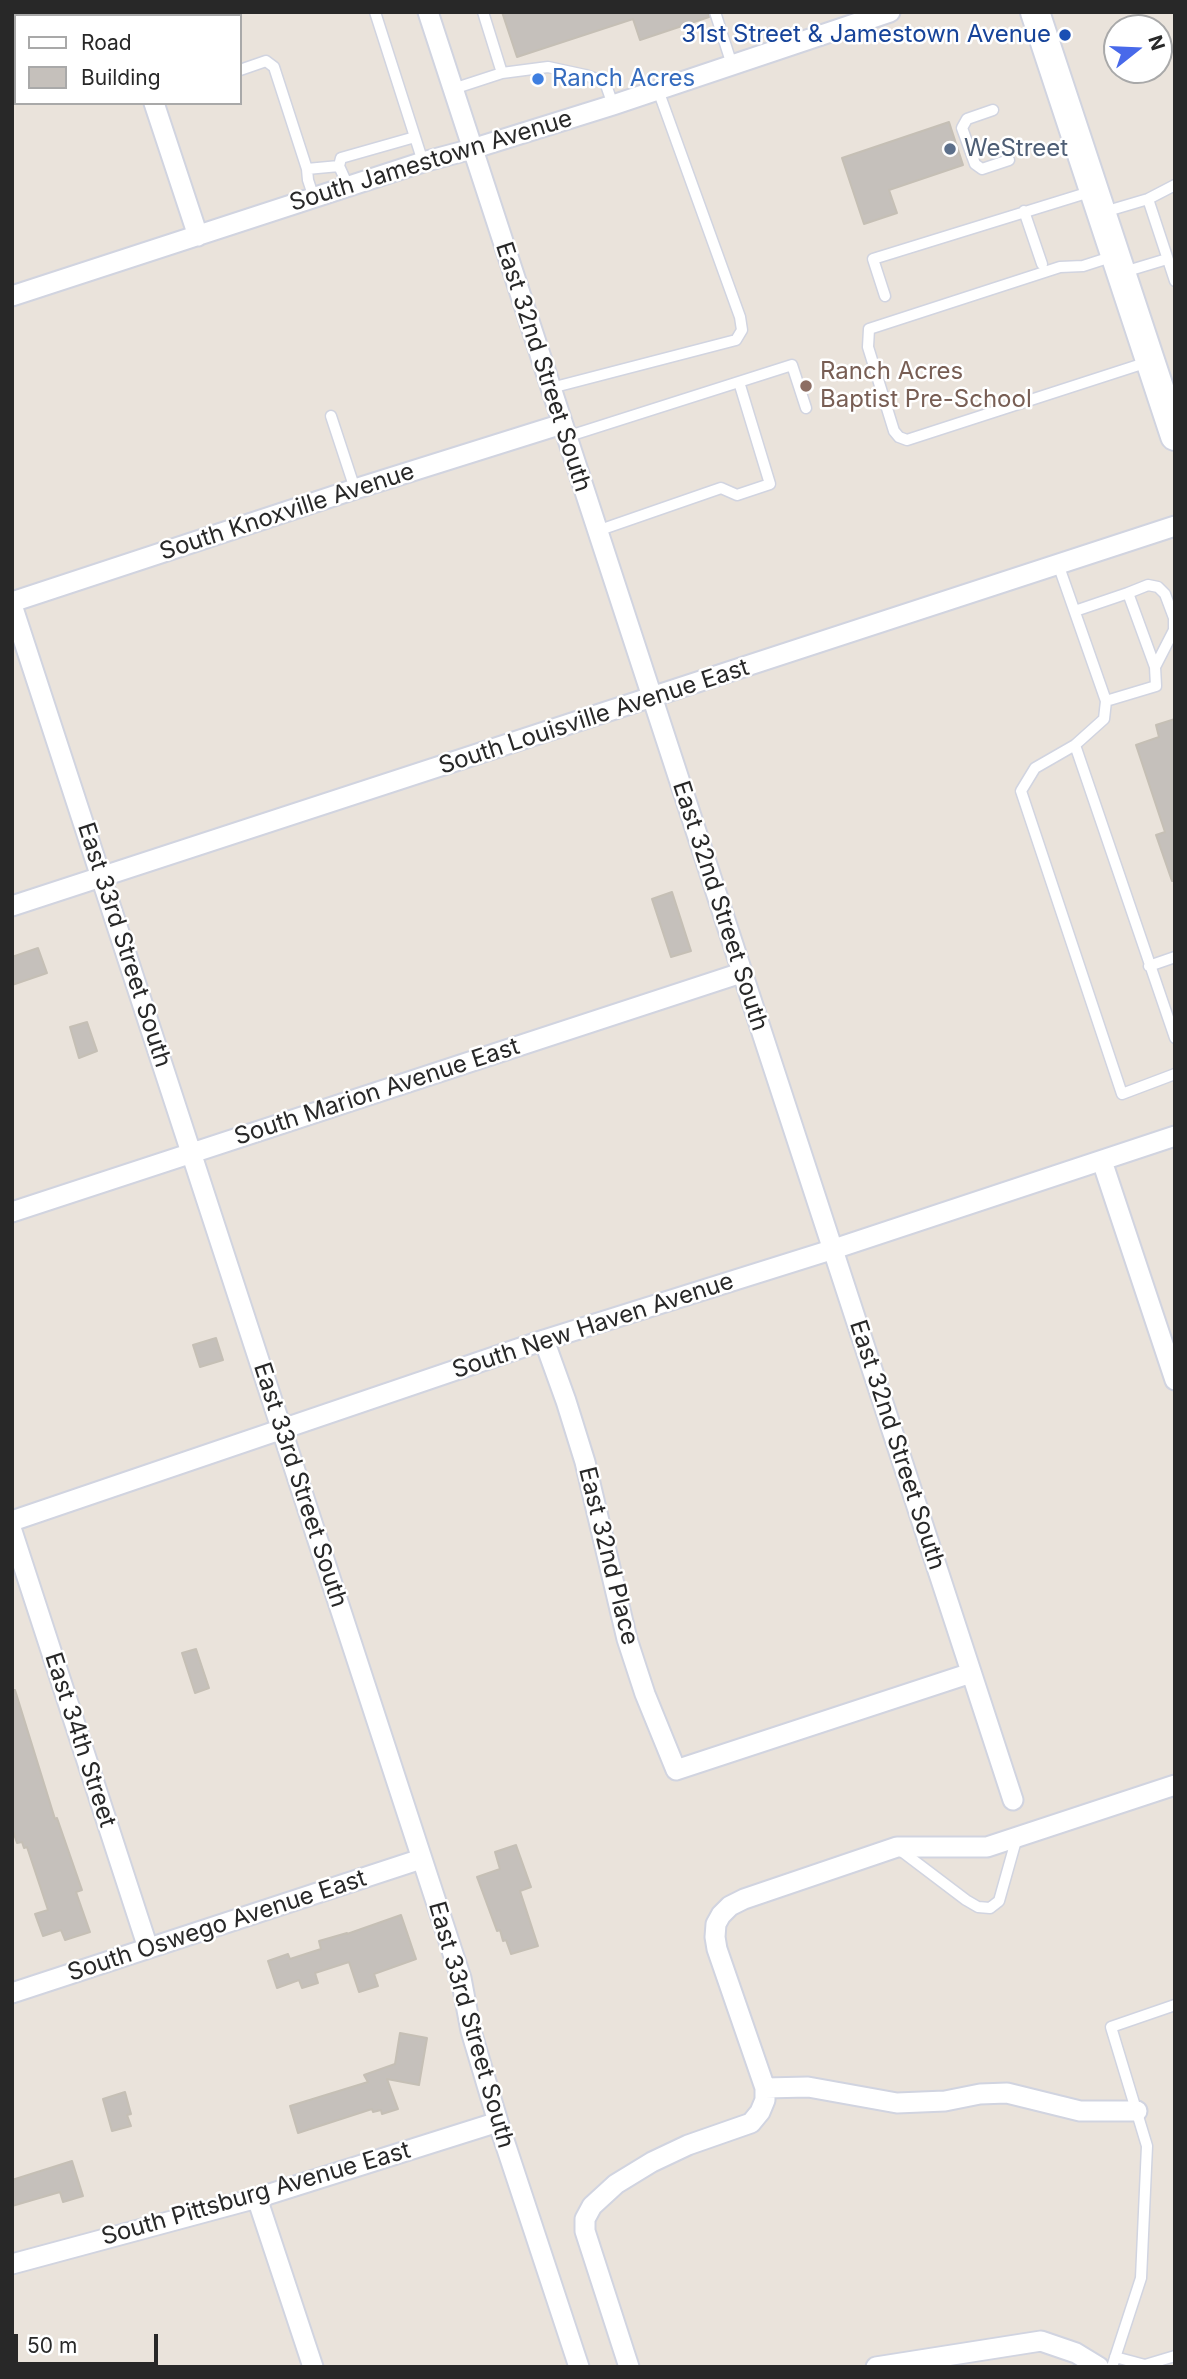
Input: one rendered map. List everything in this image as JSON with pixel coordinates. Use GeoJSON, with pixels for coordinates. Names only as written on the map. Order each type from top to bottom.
{"type":"FeatureCollection","features":[{"type":"Feature","properties":{"kind":"main road"},"geometry":{"type":"LineString","coordinates":[[1035,12],[1174,432]]}},
{"type":"Feature","properties":{"kind":"street","name":"East 32nd Street South"},"geometry":{"type":"LineString","coordinates":[[428,12],[1013,1800]]}},
{"type":"Feature","properties":{"kind":"street","name":"South Jamestown Avenue"},"geometry":{"type":"LineString","coordinates":[[12,296],[423,162],[613,105],[732,65],[847,19],[890,12]]}},
{"type":"Feature","properties":{"kind":"street"},"geometry":{"type":"LineString","coordinates":[[155,105],[198,236]]}},
{"type":"Feature","properties":{"kind":"street","name":"South Knoxville Avenue"},"geometry":{"type":"LineString","coordinates":[[12,603],[355,489],[564,431]]}},
{"type":"Feature","properties":{"kind":"street","name":"South Louisville Avenue East"},"geometry":{"type":"LineString","coordinates":[[12,906],[1175,526]]}},
{"type":"Feature","properties":{"kind":"street","name":"East 33rd Street South"},"geometry":{"type":"LineString","coordinates":[[12,603],[461,1978],[471,2031],[498,2122],[579,2367]]}},
{"type":"Feature","properties":{"kind":"street","name":"South Marion Avenue East"},"geometry":{"type":"LineString","coordinates":[[12,1212],[741,973]]}},
{"type":"Feature","properties":{"kind":"street","name":"South New Haven Avenue"},"geometry":{"type":"LineString","coordinates":[[12,1521],[544,1340],[834,1249],[1175,1136]]}},
{"type":"Feature","properties":{"kind":"street"},"geometry":{"type":"LineString","coordinates":[[1102,1161],[1175,1380]]}},
{"type":"Feature","properties":{"kind":"street","name":"East 32nd Place"},"geometry":{"type":"LineString","coordinates":[[544,1340],[585,1462],[627,1639],[645,1694],[676,1770],[971,1673]]}},
{"type":"Feature","properties":{"kind":"street","name":"East 34th Street"},"geometry":{"type":"LineString","coordinates":[[12,1531],[148,1948]]}},
{"type":"Feature","properties":{"kind":"street"},"geometry":{"type":"LineString","coordinates":[[629,2367],[588,2243],[585,2219],[592,2206],[616,2184],[652,2162],[688,2145],[751,2123],[765,2100],[765,2088],[717,1949],[716,1924],[721,1915],[730,1906],[744,1899],[897,1847],[987,1847],[1175,1785]]}},
{"type":"Feature","properties":{"kind":"street","name":"South Oswego Avenue East"},"geometry":{"type":"LineString","coordinates":[[12,1993],[421,1859]]}},
{"type":"Feature","properties":{"kind":"street"},"geometry":{"type":"LineString","coordinates":[[765,2088],[808,2087],[897,2103],[945,2101],[980,2094],[1007,2093],[1080,2111],[1137,2111]]}},
{"type":"Feature","properties":{"kind":"street","name":"South Pittsburg Avenue East"},"geometry":{"type":"LineString","coordinates":[[12,2264],[257,2198],[498,2122]]}},
{"type":"Feature","properties":{"kind":"street"},"geometry":{"type":"LineString","coordinates":[[257,2198],[313,2367]]}},
{"type":"Feature","properties":{"kind":"street"},"geometry":{"type":"LineString","coordinates":[[876,2367],[1041,2341],[1109,2363]]}},
{"type":"Feature","properties":{"kind":"lane"},"geometry":{"type":"LineString","coordinates":[[375,12],[423,162]]}},
{"type":"Feature","properties":{"kind":"lane"},"geometry":{"type":"LineString","coordinates":[[483,12],[502,73]]}},
{"type":"Feature","properties":{"kind":"lane"},"geometry":{"type":"LineString","coordinates":[[715,12],[732,65]]}},
{"type":"Feature","properties":{"kind":"lane"},"geometry":{"type":"LineString","coordinates":[[242,69],[266,61],[274,67],[314,198]]}},
{"type":"Feature","properties":{"kind":"lane"},"geometry":{"type":"LineString","coordinates":[[453,89],[502,73],[548,67],[605,82],[613,105]]}},
{"type":"Feature","properties":{"kind":"lane"},"geometry":{"type":"LineString","coordinates":[[550,388],[725,344],[736,340],[742,330],[740,317],[658,90]]}},
{"type":"Feature","properties":{"kind":"lane"},"geometry":{"type":"LineString","coordinates":[[993,110],[967,119],[962,128],[975,164],[982,169],[1009,160]]}},
{"type":"Feature","properties":{"kind":"lane"},"geometry":{"type":"LineString","coordinates":[[348,186],[339,166],[341,158],[415,137]]}},
{"type":"Feature","properties":{"kind":"lane"},"geometry":{"type":"LineString","coordinates":[[307,169],[339,166]]}},
{"type":"Feature","properties":{"kind":"lane"},"geometry":{"type":"LineString","coordinates":[[886,296],[873,259],[1024,211],[1148,199],[1175,185]]}},
{"type":"Feature","properties":{"kind":"lane"},"geometry":{"type":"LineString","coordinates":[[1148,199],[1175,281]]}},
{"type":"Feature","properties":{"kind":"lane"},"geometry":{"type":"LineString","coordinates":[[1024,211],[1042,264]]}},
{"type":"Feature","properties":{"kind":"lane"},"geometry":{"type":"LineString","coordinates":[[1149,362],[907,440],[899,438],[894,431],[868,347],[869,329],[1060,267],[1167,259]]}},
{"type":"Feature","properties":{"kind":"lane"},"geometry":{"type":"LineString","coordinates":[[564,431],[792,365],[806,408]]}},
{"type":"Feature","properties":{"kind":"lane"},"geometry":{"type":"LineString","coordinates":[[597,531],[721,488],[737,495],[770,484],[739,382]]}},
{"type":"Feature","properties":{"kind":"lane"},"geometry":{"type":"LineString","coordinates":[[331,416],[355,489]]}},
{"type":"Feature","properties":{"kind":"lane"},"geometry":{"type":"LineString","coordinates":[[1058,564],[1105,701],[1104,719],[1075,745],[1035,768],[1021,791],[1122,1094],[1175,1074]]}},
{"type":"Feature","properties":{"kind":"lane"},"geometry":{"type":"LineString","coordinates":[[1075,611],[1148,585],[1158,587],[1166,594],[1174,618],[1174,631],[1155,667]]}},
{"type":"Feature","properties":{"kind":"lane"},"geometry":{"type":"LineString","coordinates":[[1105,701],[1156,686],[1155,667],[1128,593]]}},
{"type":"Feature","properties":{"kind":"lane"},"geometry":{"type":"LineString","coordinates":[[1075,745],[1175,1038]]}},
{"type":"Feature","properties":{"kind":"lane"},"geometry":{"type":"LineString","coordinates":[[1149,966],[1175,957]]}},
{"type":"Feature","properties":{"kind":"lane"},"geometry":{"type":"LineString","coordinates":[[897,1847],[966,1900],[978,1907],[990,1908],[999,1901],[1017,1837]]}},
{"type":"Feature","properties":{"kind":"lane"},"geometry":{"type":"LineString","coordinates":[[1175,2005],[1111,2027],[1147,2146],[1141,2278],[1109,2363],[1145,2365],[1175,2356]]}},
{"type":"Feature","properties":{"kind":"building"},"geometry":{"type":"Polygon","coordinates":[[[502,12],[708,12],[709,17],[640,40],[633,19],[517,57],[502,12]]]}},
{"type":"Feature","properties":{"kind":"building"},"geometry":{"type":"Polygon","coordinates":[[[949,122],[963,165],[889,190],[897,213],[864,224],[842,158],[949,122]]]}},
{"type":"Feature","properties":{"kind":"building"},"geometry":{"type":"Polygon","coordinates":[[[1175,719],[1175,881],[1172,881],[1156,835],[1165,832],[1136,745],[1159,737],[1156,725],[1175,719]]]}},
{"type":"Feature","properties":{"kind":"building"},"geometry":{"type":"Polygon","coordinates":[[[672,892],[691,951],[671,957],[652,899],[672,892]]]}},
{"type":"Feature","properties":{"kind":"building"},"geometry":{"type":"Polygon","coordinates":[[[38,948],[47,973],[12,985],[12,957],[38,948]]]}},
{"type":"Feature","properties":{"kind":"building"},"geometry":{"type":"Polygon","coordinates":[[[87,1022],[97,1051],[79,1058],[70,1027],[87,1022]]]}},
{"type":"Feature","properties":{"kind":"building"},"geometry":{"type":"Polygon","coordinates":[[[216,1338],[223,1360],[200,1367],[193,1345],[216,1338]]]}},
{"type":"Feature","properties":{"kind":"building"},"geometry":{"type":"Polygon","coordinates":[[[196,1649],[209,1688],[195,1693],[182,1653],[196,1649]]]}},
{"type":"Feature","properties":{"kind":"building"},"geometry":{"type":"Polygon","coordinates":[[[12,1690],[15,1690],[55,1819],[57,1818],[82,1890],[76,1892],[90,1932],[65,1940],[61,1930],[43,1936],[35,1914],[48,1910],[27,1847],[24,1848],[22,1842],[17,1843],[12,1828],[12,1690]]]}},
{"type":"Feature","properties":{"kind":"building"},"geometry":{"type":"Polygon","coordinates":[[[516,1845],[531,1887],[520,1891],[538,1946],[511,1954],[500,1930],[497,1931],[477,1877],[500,1869],[495,1852],[516,1845]]]}},
{"type":"Feature","properties":{"kind":"building"},"geometry":{"type":"Polygon","coordinates":[[[401,1915],[416,1959],[374,1974],[378,1986],[359,1992],[349,1962],[315,1973],[318,1983],[302,1988],[299,1980],[277,1988],[268,1961],[288,1954],[290,1959],[321,1949],[319,1941],[401,1915]]]}},
{"type":"Feature","properties":{"kind":"building"},"geometry":{"type":"Polygon","coordinates":[[[400,2033],[427,2038],[419,2085],[387,2079],[398,2109],[382,2114],[381,2110],[373,2112],[372,2109],[298,2133],[290,2106],[368,2082],[364,2075],[395,2064],[400,2033]]]}},
{"type":"Feature","properties":{"kind":"building"},"geometry":{"type":"Polygon","coordinates":[[[125,2092],[131,2126],[112,2131],[103,2099],[125,2092]]]}},
{"type":"Feature","properties":{"kind":"building"},"geometry":{"type":"Polygon","coordinates":[[[72,2161],[83,2196],[63,2202],[60,2192],[12,2206],[12,2180],[72,2161]]]}},
{"type":"Feature","properties":{"kind":"place","name":"31st Street & Jamestown Avenue"},"geometry":{"type":"Point","coordinates":[1065,35]}},
{"type":"Feature","properties":{"kind":"place","name":"Ranch Acres"},"geometry":{"type":"Point","coordinates":[538,79]}},
{"type":"Feature","properties":{"kind":"place","name":"WeStreet"},"geometry":{"type":"Point","coordinates":[950,149]}},
{"type":"Feature","properties":{"kind":"place","name":"Ranch Acres Baptist Pre-School"},"geometry":{"type":"Point","coordinates":[806,386]}}]}
